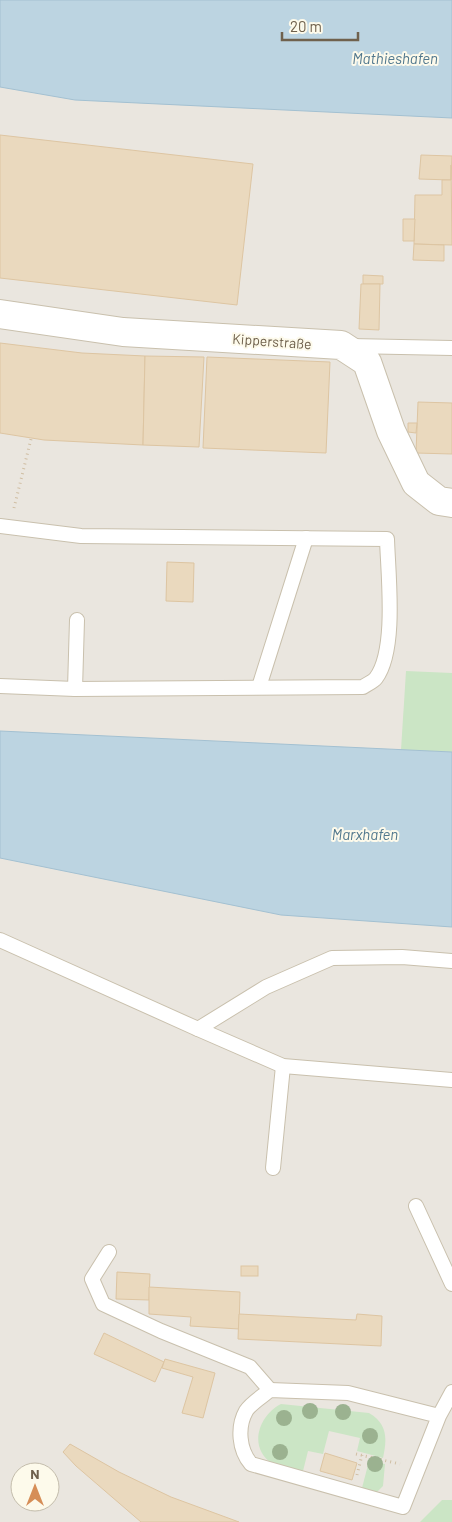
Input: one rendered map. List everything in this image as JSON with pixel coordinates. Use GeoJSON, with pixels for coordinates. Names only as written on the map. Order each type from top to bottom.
{"type":"FeatureCollection","features":[{"type":"Feature","properties":{"kind":"street","name":"Kipperstraße"},"geometry":{"type":"LineString","coordinates":[[0,314],[123,332],[341,346],[367,362],[391,431],[416,483],[439,501],[452,503]]}},
{"type":"Feature","properties":{"kind":"lane"},"geometry":{"type":"LineString","coordinates":[[341,346],[452,348]]}},
{"type":"Feature","properties":{"kind":"lane"},"geometry":{"type":"LineString","coordinates":[[0,686],[75,689],[363,687],[375,680],[383,665],[389,624],[386,539],[81,536],[5,527]]}},
{"type":"Feature","properties":{"kind":"lane"},"geometry":{"type":"LineString","coordinates":[[259,687],[306,538]]}},
{"type":"Feature","properties":{"kind":"lane"},"geometry":{"type":"LineString","coordinates":[[75,689],[77,620]]}},
{"type":"Feature","properties":{"kind":"lane"},"geometry":{"type":"LineString","coordinates":[[0,940],[284,1066],[452,1080]]}},
{"type":"Feature","properties":{"kind":"lane"},"geometry":{"type":"LineString","coordinates":[[198,1029],[266,987],[332,958],[402,957],[452,961]]}},
{"type":"Feature","properties":{"kind":"lane"},"geometry":{"type":"LineString","coordinates":[[273,1168],[284,1066]]}},
{"type":"Feature","properties":{"kind":"lane"},"geometry":{"type":"LineString","coordinates":[[416,1206],[452,1284]]}},
{"type":"Feature","properties":{"kind":"lane"},"geometry":{"type":"LineString","coordinates":[[109,1252],[92,1279],[103,1304],[161,1331],[250,1367],[270,1390]]}},
{"type":"Feature","properties":{"kind":"lane"},"geometry":{"type":"LineString","coordinates":[[439,1416],[348,1393],[270,1390],[246,1410],[239,1430],[245,1457],[251,1464],[403,1507],[439,1416],[452,1392]]}},
{"type":"Feature","properties":{"kind":"path"},"geometry":{"type":"LineString","coordinates":[[5,527],[31,439]]}},
{"type":"Feature","properties":{"kind":"path"},"geometry":{"type":"LineString","coordinates":[[356,1454],[418,1468]]}},
{"type":"Feature","properties":{"kind":"shaded area"},"geometry":{"type":"Polygon","coordinates":[[[0,0],[452,0],[452,1522],[0,1522],[0,0]]]}},
{"type":"Feature","properties":{"kind":"green space"},"geometry":{"type":"Polygon","coordinates":[[[406,671],[452,673],[452,752],[401,750],[406,671]]]}},
{"type":"Feature","properties":{"kind":"green space"},"geometry":{"type":"Polygon","coordinates":[[[281,1404],[369,1413],[380,1422],[385,1432],[383,1458],[357,1451],[360,1438],[329,1431],[323,1454],[308,1451],[302,1475],[276,1466],[265,1457],[258,1441],[262,1424],[273,1409],[281,1404]]]}},
{"type":"Feature","properties":{"kind":"green space"},"geometry":{"type":"Polygon","coordinates":[[[369,1461],[385,1464],[383,1486],[375,1494],[362,1488],[369,1461]]]}},
{"type":"Feature","properties":{"kind":"green space"},"geometry":{"type":"Polygon","coordinates":[[[442,1500],[452,1500],[452,1522],[420,1522],[442,1500]]]}},
{"type":"Feature","properties":{"kind":"water","name":"Mathieshafen"},"geometry":{"type":"Polygon","coordinates":[[[0,0],[452,0],[452,118],[75,100],[0,87],[0,0]]]}},
{"type":"Feature","properties":{"kind":"water","name":"Marxhafen"},"geometry":{"type":"Polygon","coordinates":[[[0,731],[452,752],[452,927],[281,915],[0,858],[0,731]]]}},
{"type":"Feature","properties":{"kind":"building"},"geometry":{"type":"Polygon","coordinates":[[[0,135],[253,164],[237,305],[0,278],[0,135]]]}},
{"type":"Feature","properties":{"kind":"building"},"geometry":{"type":"Polygon","coordinates":[[[421,155],[452,156],[451,180],[419,179],[421,155]]]}},
{"type":"Feature","properties":{"kind":"building"},"geometry":{"type":"Polygon","coordinates":[[[451,165],[452,245],[414,244],[415,195],[442,195],[442,180],[451,180],[451,165]]]}},
{"type":"Feature","properties":{"kind":"building"},"geometry":{"type":"Polygon","coordinates":[[[403,219],[415,219],[414,241],[403,241],[403,219]]]}},
{"type":"Feature","properties":{"kind":"building"},"geometry":{"type":"Polygon","coordinates":[[[414,244],[444,245],[444,261],[413,260],[414,244]]]}},
{"type":"Feature","properties":{"kind":"building"},"geometry":{"type":"Polygon","coordinates":[[[363,275],[383,276],[383,284],[363,284],[363,275]]]}},
{"type":"Feature","properties":{"kind":"building"},"geometry":{"type":"Polygon","coordinates":[[[361,284],[380,284],[379,330],[359,329],[361,284]]]}},
{"type":"Feature","properties":{"kind":"building"},"geometry":{"type":"Polygon","coordinates":[[[0,343],[82,353],[145,356],[143,445],[44,440],[0,433],[0,343]]]}},
{"type":"Feature","properties":{"kind":"building"},"geometry":{"type":"Polygon","coordinates":[[[145,356],[204,357],[199,447],[143,445],[145,356]]]}},
{"type":"Feature","properties":{"kind":"building"},"geometry":{"type":"Polygon","coordinates":[[[207,357],[330,362],[326,453],[203,448],[207,357]]]}},
{"type":"Feature","properties":{"kind":"building"},"geometry":{"type":"Polygon","coordinates":[[[418,402],[452,403],[452,454],[416,453],[418,402]]]}},
{"type":"Feature","properties":{"kind":"building"},"geometry":{"type":"Polygon","coordinates":[[[408,423],[417,423],[416,433],[408,432],[408,423]]]}},
{"type":"Feature","properties":{"kind":"building"},"geometry":{"type":"Polygon","coordinates":[[[167,562],[194,563],[193,602],[166,601],[167,562]]]}},
{"type":"Feature","properties":{"kind":"building"},"geometry":{"type":"Polygon","coordinates":[[[241,1266],[258,1266],[258,1276],[241,1276],[241,1266]]]}},
{"type":"Feature","properties":{"kind":"building"},"geometry":{"type":"Polygon","coordinates":[[[117,1272],[150,1274],[149,1300],[116,1299],[117,1272]]]}},
{"type":"Feature","properties":{"kind":"building"},"geometry":{"type":"Polygon","coordinates":[[[149,1287],[240,1292],[239,1329],[190,1326],[191,1317],[149,1314],[149,1287]]]}},
{"type":"Feature","properties":{"kind":"building"},"geometry":{"type":"Polygon","coordinates":[[[239,1314],[356,1320],[357,1314],[382,1316],[381,1346],[238,1339],[239,1314]]]}},
{"type":"Feature","properties":{"kind":"building"},"geometry":{"type":"Polygon","coordinates":[[[104,1333],[164,1362],[155,1382],[94,1354],[104,1333]]]}},
{"type":"Feature","properties":{"kind":"building"},"geometry":{"type":"Polygon","coordinates":[[[165,1359],[215,1373],[203,1418],[182,1413],[193,1377],[162,1368],[165,1359]]]}},
{"type":"Feature","properties":{"kind":"building"},"geometry":{"type":"Polygon","coordinates":[[[70,1444],[119,1472],[171,1497],[239,1522],[141,1522],[76,1466],[63,1452],[70,1444]]]}},
{"type":"Feature","properties":{"kind":"building"},"geometry":{"type":"Polygon","coordinates":[[[325,1453],[357,1463],[352,1480],[320,1471],[325,1453]]]}}]}
